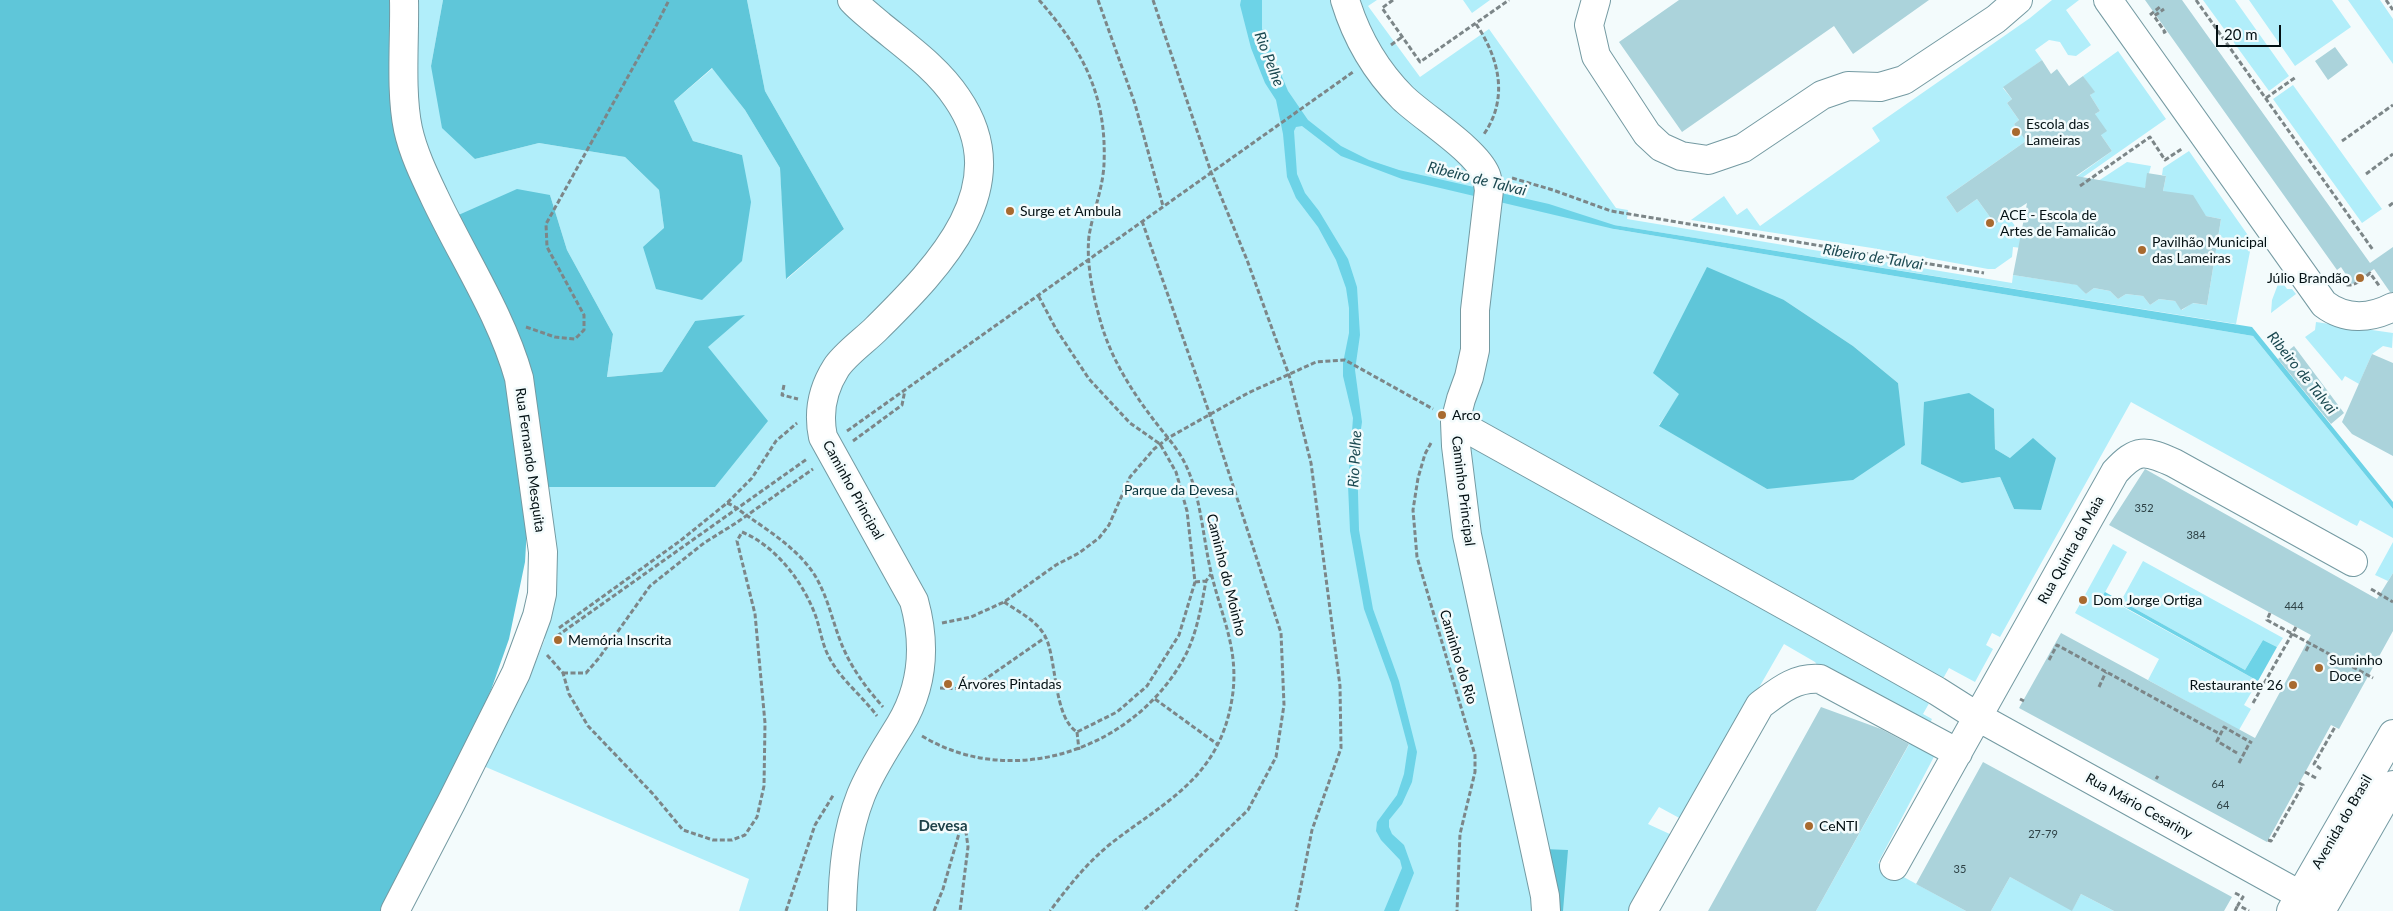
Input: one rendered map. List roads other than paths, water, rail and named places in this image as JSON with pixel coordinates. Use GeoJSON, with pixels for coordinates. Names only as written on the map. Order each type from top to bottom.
{"type":"FeatureCollection","features":[{"type":"Feature","properties":{"kind":"street","name":"Rua Fernando Mesquita"},"geometry":{"type":"LineString","coordinates":[[395,911],[516,672],[537,616],[544,571],[519,378],[513,358],[498,322],[452,236],[417,158],[408,128],[405,97],[404,0]]}},
{"type":"Feature","properties":{"kind":"street","name":"Caminho Principal"},"geometry":{"type":"LineString","coordinates":[[842,911],[843,872],[848,836],[861,795],[874,768],[891,723],[917,685],[921,664],[921,628],[914,601],[900,573],[823,437],[820,424],[821,404],[828,382],[837,366],[898,307],[954,242],[969,216],[976,194],[979,166],[976,139],[957,98],[920,58],[852,0]]}},
{"type":"Feature","properties":{"kind":"street","name":"Caminho Principal"},"geometry":{"type":"LineString","coordinates":[[1345,0],[1363,43],[1382,51],[1402,97],[1468,153],[1487,192],[1475,310],[1475,350],[1455,422],[1456,446],[1467,535],[1543,887],[1546,911]]}},
{"type":"Feature","properties":{"kind":"street"},"geometry":{"type":"LineString","coordinates":[[1596,0],[1589,25],[1596,56],[1647,134],[1660,147],[1681,156],[1708,160],[1743,148],[1822,95],[1848,86],[1880,87],[1904,80],[1996,19],[2018,0]]}},
{"type":"Feature","properties":{"kind":"street"},"geometry":{"type":"LineString","coordinates":[[2108,0],[2324,304],[2334,312],[2358,316],[2381,313],[2389,300]]}},
{"type":"Feature","properties":{"kind":"street","name":"Rua Mário Cesariny"},"geometry":{"type":"LineString","coordinates":[[1455,422],[1822,625],[2295,903]]}},
{"type":"Feature","properties":{"kind":"street","name":"Rua Quinta da Maia"},"geometry":{"type":"LineString","coordinates":[[1894,866],[2115,472],[2127,458],[2139,453],[2152,453],[2174,463],[2353,562]]}},
{"type":"Feature","properties":{"kind":"street"},"geometry":{"type":"LineString","coordinates":[[1643,911],[1760,705],[1785,686],[1806,678],[1820,679],[1958,752]]}},
{"type":"Feature","properties":{"kind":"street","name":"Avenida do Brasil"},"geometry":{"type":"LineString","coordinates":[[2295,903],[2393,734]]}},
{"type":"Feature","properties":{"kind":"street","name":"Avenida do Brasil"},"geometry":{"type":"LineString","coordinates":[[2328,909],[2393,785]]}},
{"type":"Feature","properties":{"kind":"water","name":"Rio Pelhe"},"geometry":{"type":"Polygon","coordinates":[[[1241,0],[1262,0],[1262,29],[1288,91],[1308,120],[1341,146],[1369,160],[1399,170],[1549,204],[1614,225],[2252,327],[2393,502],[2393,509],[2253,336],[1614,229],[1402,179],[1341,156],[1302,126],[1296,127],[1294,131],[1297,174],[1305,193],[1319,211],[1348,259],[1357,287],[1360,335],[1355,370],[1362,422],[1357,456],[1359,530],[1373,609],[1399,681],[1417,752],[1412,782],[1402,804],[1389,820],[1392,834],[1404,845],[1414,873],[1399,911],[1384,911],[1402,868],[1400,860],[1381,840],[1376,831],[1377,822],[1397,795],[1404,774],[1408,747],[1391,683],[1364,609],[1350,531],[1348,485],[1353,418],[1343,376],[1343,363],[1349,333],[1349,308],[1346,288],[1336,260],[1318,227],[1296,198],[1287,177],[1283,134],[1276,100],[1265,83],[1251,48],[1240,5],[1241,0]]]}},
{"type":"Feature","properties":{"kind":"water"},"geometry":{"type":"Polygon","coordinates":[[[2105,592],[2245,670],[2263,640],[2277,647],[2258,681],[2103,595],[2105,592]]]}},
{"type":"Feature","properties":{"kind":"place","name":"Escola das Lameiras"},"geometry":{"type":"Point","coordinates":[2016,132]}},
{"type":"Feature","properties":{"kind":"place","name":"Surge et Ambula"},"geometry":{"type":"Point","coordinates":[1010,211]}},
{"type":"Feature","properties":{"kind":"place","name":"ACE - Escola de Artes de Famalicão"},"geometry":{"type":"Point","coordinates":[1990,223]}},
{"type":"Feature","properties":{"kind":"place","name":"Pavilhão Municipal das Lameiras"},"geometry":{"type":"Point","coordinates":[2142,250]}},
{"type":"Feature","properties":{"kind":"place","name":"Júlio Brandão"},"geometry":{"type":"Point","coordinates":[2360,278]}},
{"type":"Feature","properties":{"kind":"place","name":"Arco"},"geometry":{"type":"Point","coordinates":[1442,415]}},
{"type":"Feature","properties":{"kind":"place","name":"Dom Jorge Ortiga"},"geometry":{"type":"Point","coordinates":[2083,600]}},
{"type":"Feature","properties":{"kind":"place","name":"Memória Inscrita"},"geometry":{"type":"Point","coordinates":[558,640]}},
{"type":"Feature","properties":{"kind":"place","name":"Suminho Doce"},"geometry":{"type":"Point","coordinates":[2319,668]}},
{"type":"Feature","properties":{"kind":"place","name":"Árvores Pintadas"},"geometry":{"type":"Point","coordinates":[948,684]}},
{"type":"Feature","properties":{"kind":"place","name":"Restaurante 26"},"geometry":{"type":"Point","coordinates":[2293,685]}},
{"type":"Feature","properties":{"kind":"place","name":"CeNTI"},"geometry":{"type":"Point","coordinates":[1809,826]}},
{"type":"Feature","properties":{"kind":"district","name":"Devesa"},"geometry":{"type":"Point","coordinates":[943,826]}},
{"type":"Feature","properties":{"kind":"water label","name":"Ribeiro de Talvai"},"geometry":{"type":"Point","coordinates":[1477,179]}},
{"type":"Feature","properties":{"kind":"water label","name":"Ribeiro de Talvai"},"geometry":{"type":"Point","coordinates":[1873,257]}},
{"type":"Feature","properties":{"kind":"water label","name":"Ribeiro de Talvai"},"geometry":{"type":"Point","coordinates":[2302,373]}},
{"type":"Feature","properties":{"kind":"park label","name":"Parque da Devesa"},"geometry":{"type":"Point","coordinates":[1179,490]}}]}
